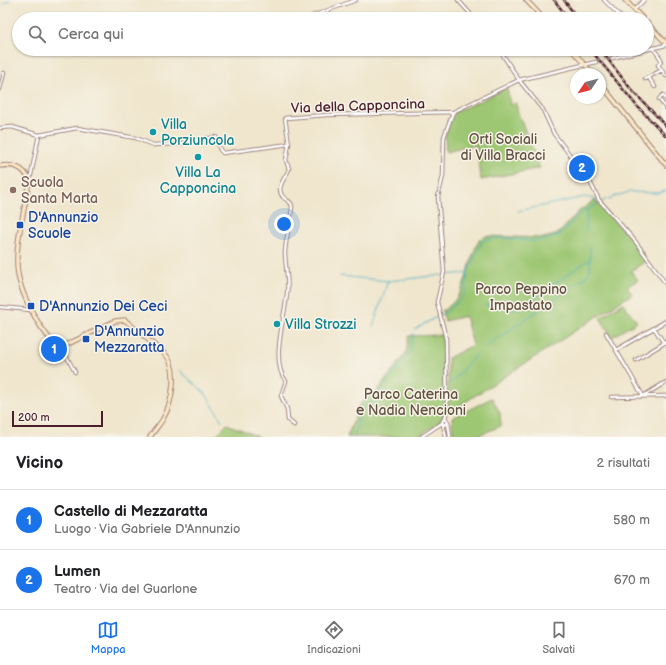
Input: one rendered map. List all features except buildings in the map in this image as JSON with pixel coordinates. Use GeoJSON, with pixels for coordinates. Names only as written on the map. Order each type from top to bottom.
{"type":"FeatureCollection","features":[{"type":"Feature","properties":{"kind":"street"},"geometry":{"type":"LineString","coordinates":[[323,12],[356,0]]}},
{"type":"Feature","properties":{"kind":"street"},"geometry":{"type":"LineString","coordinates":[[458,0],[469,12]]}},
{"type":"Feature","properties":{"kind":"street"},"geometry":{"type":"LineString","coordinates":[[526,0],[537,12]]}},
{"type":"Feature","properties":{"kind":"street"},"geometry":{"type":"LineString","coordinates":[[604,0],[616,12]]}},
{"type":"Feature","properties":{"kind":"street"},"geometry":{"type":"LineString","coordinates":[[625,0],[634,10],[644,0]]}},
{"type":"Feature","properties":{"kind":"street"},"geometry":{"type":"LineString","coordinates":[[654,31],[666,44],[654,48]]}},
{"type":"Feature","properties":{"kind":"street"},"geometry":{"type":"LineString","coordinates":[[654,49],[661,59],[661,62],[658,65],[666,76]]}},
{"type":"Feature","properties":{"kind":"street"},"geometry":{"type":"LineString","coordinates":[[504,56],[519,80],[543,110],[554,134],[588,178],[601,203],[635,241],[666,284]]}},
{"type":"Feature","properties":{"kind":"street"},"geometry":{"type":"LineString","coordinates":[[578,56],[588,68]]}},
{"type":"Feature","properties":{"kind":"street"},"geometry":{"type":"LineString","coordinates":[[612,58],[620,56]]}},
{"type":"Feature","properties":{"kind":"street"},"geometry":{"type":"LineString","coordinates":[[450,437],[446,421],[446,339],[437,299],[444,269],[438,198],[443,176],[444,138],[453,112],[519,80],[596,62]]}},
{"type":"Feature","properties":{"kind":"street"},"geometry":{"type":"LineString","coordinates":[[645,79],[662,70]]}},
{"type":"Feature","properties":{"kind":"street"},"geometry":{"type":"LineString","coordinates":[[0,89],[4,72]]}},
{"type":"Feature","properties":{"kind":"street"},"geometry":{"type":"LineString","coordinates":[[649,78],[655,87]]}},
{"type":"Feature","properties":{"kind":"street"},"geometry":{"type":"LineString","coordinates":[[606,90],[666,165]]}},
{"type":"Feature","properties":{"kind":"street"},"geometry":{"type":"LineString","coordinates":[[666,93],[659,98],[666,108]]}},
{"type":"Feature","properties":{"kind":"street"},"geometry":{"type":"LineString","coordinates":[[663,95],[666,99]]}},
{"type":"Feature","properties":{"kind":"street","name":"Via della Capponcina"},"geometry":{"type":"LineString","coordinates":[[288,144],[284,120],[288,118],[327,115],[453,112]]}},
{"type":"Feature","properties":{"kind":"street"},"geometry":{"type":"LineString","coordinates":[[0,128],[12,126],[39,135],[77,128],[136,138],[153,145],[178,144],[216,137],[220,150],[224,153],[288,144],[286,160],[288,169],[282,180],[280,189],[282,196],[291,202],[292,206],[286,241],[288,293],[280,345],[280,367],[282,376],[286,381],[281,396],[288,409],[288,420],[294,426]]}},
{"type":"Feature","properties":{"kind":"street"},"geometry":{"type":"LineString","coordinates":[[39,135],[29,180],[17,264],[20,284],[31,310],[49,339],[61,346],[75,372]]}},
{"type":"Feature","properties":{"kind":"street"},"geometry":{"type":"LineString","coordinates":[[0,166],[15,166],[23,170],[29,180]]}},
{"type":"Feature","properties":{"kind":"street"},"geometry":{"type":"LineString","coordinates":[[0,307],[31,310]]}},
{"type":"Feature","properties":{"kind":"street"},"geometry":{"type":"LineString","coordinates":[[61,346],[80,339],[115,322],[123,320],[129,322],[166,355],[173,368],[174,380],[166,411],[150,437]]}},
{"type":"Feature","properties":{"kind":"street"},"geometry":{"type":"LineString","coordinates":[[616,350],[666,321]]}},
{"type":"Feature","properties":{"kind":"street"},"geometry":{"type":"LineString","coordinates":[[636,360],[665,343],[654,328]]}},
{"type":"Feature","properties":{"kind":"street"},"geometry":{"type":"LineString","coordinates":[[606,333],[643,396]]}},
{"type":"Feature","properties":{"kind":"street"},"geometry":{"type":"LineString","coordinates":[[643,396],[666,382]]}},
{"type":"Feature","properties":{"kind":"street"},"geometry":{"type":"LineString","coordinates":[[611,398],[666,396]]}},
{"type":"Feature","properties":{"kind":"street"},"geometry":{"type":"LineString","coordinates":[[421,437],[443,424],[446,425],[446,421]]}},
{"type":"Feature","properties":{"kind":"street"},"geometry":{"type":"LineString","coordinates":[[443,424],[446,437]]}},
{"type":"Feature","properties":{"kind":"green space","name":"Orti Sociali di Villa Bracci"},"geometry":{"type":"Polygon","coordinates":[[[507,88],[510,105],[516,103],[518,113],[540,168],[481,180],[476,145],[446,152],[445,136],[454,113],[507,88]]]}},
{"type":"Feature","properties":{"kind":"green space","name":"Parco Peppino Impastato"},"geometry":{"type":"Polygon","coordinates":[[[595,200],[642,252],[646,261],[631,271],[638,280],[627,287],[632,294],[450,412],[448,402],[448,358],[473,345],[465,316],[445,321],[442,311],[451,305],[462,288],[475,248],[480,239],[486,236],[544,238],[555,235],[562,230],[579,211],[595,200]]]}},
{"type":"Feature","properties":{"kind":"green space"},"geometry":{"type":"Polygon","coordinates":[[[623,303],[637,322],[612,337],[600,318],[623,303]]]}},
{"type":"Feature","properties":{"kind":"green space","name":"Parco Caterina e Nadia Nencioni"},"geometry":{"type":"Polygon","coordinates":[[[442,335],[445,410],[444,416],[439,422],[418,437],[347,437],[360,404],[375,394],[406,353],[409,336],[442,335]]]}},
{"type":"Feature","properties":{"kind":"green space"},"geometry":{"type":"Polygon","coordinates":[[[492,398],[500,413],[501,426],[474,437],[453,437],[452,418],[492,398]]]}},
{"type":"Feature","properties":{"kind":"green space"},"geometry":{"type":"Polygon","coordinates":[[[227,424],[259,437],[214,437],[227,424]]]}},
{"type":"Feature","properties":{"kind":"waterway"},"geometry":{"type":"LineString","coordinates":[[0,6],[10,0]]}},
{"type":"Feature","properties":{"kind":"waterway"},"geometry":{"type":"LineString","coordinates":[[602,201],[629,192],[657,193],[666,191]]}},
{"type":"Feature","properties":{"kind":"waterway"},"geometry":{"type":"LineString","coordinates":[[518,211],[585,197],[598,200]]}},
{"type":"Feature","properties":{"kind":"waterway"},"geometry":{"type":"LineString","coordinates":[[415,329],[446,312],[460,300],[465,292],[468,272],[482,241],[496,238],[528,241],[551,239],[561,234],[582,212],[599,203]]}},
{"type":"Feature","properties":{"kind":"waterway"},"geometry":{"type":"LineString","coordinates":[[586,230],[587,210]]}},
{"type":"Feature","properties":{"kind":"waterway"},"geometry":{"type":"LineString","coordinates":[[485,347],[586,277],[590,270],[590,247]]}},
{"type":"Feature","properties":{"kind":"waterway"},"geometry":{"type":"LineString","coordinates":[[485,305],[512,309],[519,308],[590,259]]}},
{"type":"Feature","properties":{"kind":"waterway"},"geometry":{"type":"LineString","coordinates":[[445,275],[468,273]]}},
{"type":"Feature","properties":{"kind":"waterway"},"geometry":{"type":"LineString","coordinates":[[340,276],[388,281],[442,275]]}},
{"type":"Feature","properties":{"kind":"waterway"},"geometry":{"type":"LineString","coordinates":[[373,327],[388,281]]}},
{"type":"Feature","properties":{"kind":"waterway"},"geometry":{"type":"LineString","coordinates":[[354,437],[358,420],[364,407],[377,400],[381,390],[410,352],[413,334]]}},
{"type":"Feature","properties":{"kind":"waterway"},"geometry":{"type":"LineString","coordinates":[[451,383],[477,353]]}},
{"type":"Feature","properties":{"kind":"waterway"},"geometry":{"type":"LineString","coordinates":[[179,370],[206,394],[222,421]]}},
{"type":"Feature","properties":{"kind":"tunnel"},"geometry":{"type":"LineString","coordinates":[[596,62],[612,58]]}},
{"type":"Feature","properties":{"kind":"railway"},"geometry":{"type":"LineString","coordinates":[[554,0],[563,12]]}},
{"type":"Feature","properties":{"kind":"railway"},"geometry":{"type":"LineString","coordinates":[[564,0],[573,12]]}},
{"type":"Feature","properties":{"kind":"railway"},"geometry":{"type":"LineString","coordinates":[[596,56],[636,105],[666,136]]}},
{"type":"Feature","properties":{"kind":"railway"},"geometry":{"type":"LineString","coordinates":[[605,56],[630,88],[666,126]]}},
{"type":"Feature","properties":{"kind":"place","name":"Villa Porziuncola"},"geometry":{"type":"Point","coordinates":[153,132]}},
{"type":"Feature","properties":{"kind":"place","name":"Villa La Capponcina"},"geometry":{"type":"Point","coordinates":[198,157]}},
{"type":"Feature","properties":{"kind":"place","name":"Lumen"},"geometry":{"type":"Point","coordinates":[582,168]}},
{"type":"Feature","properties":{"kind":"place","name":"Scuola Santa Marta"},"geometry":{"type":"Point","coordinates":[13,190]}},
{"type":"Feature","properties":{"kind":"place","name":"D'Annunzio Scuole"},"geometry":{"type":"Point","coordinates":[20,225]}},
{"type":"Feature","properties":{"kind":"place","name":"D'Annunzio Dei Ceci"},"geometry":{"type":"Point","coordinates":[31,306]}},
{"type":"Feature","properties":{"kind":"place","name":"Villa Strozzi"},"geometry":{"type":"Point","coordinates":[277,324]}},
{"type":"Feature","properties":{"kind":"place","name":"D'Annunzio Mezzaratta"},"geometry":{"type":"Point","coordinates":[86,339]}},
{"type":"Feature","properties":{"kind":"place","name":"Castello di Mezzaratta"},"geometry":{"type":"Point","coordinates":[54,349]}}]}
